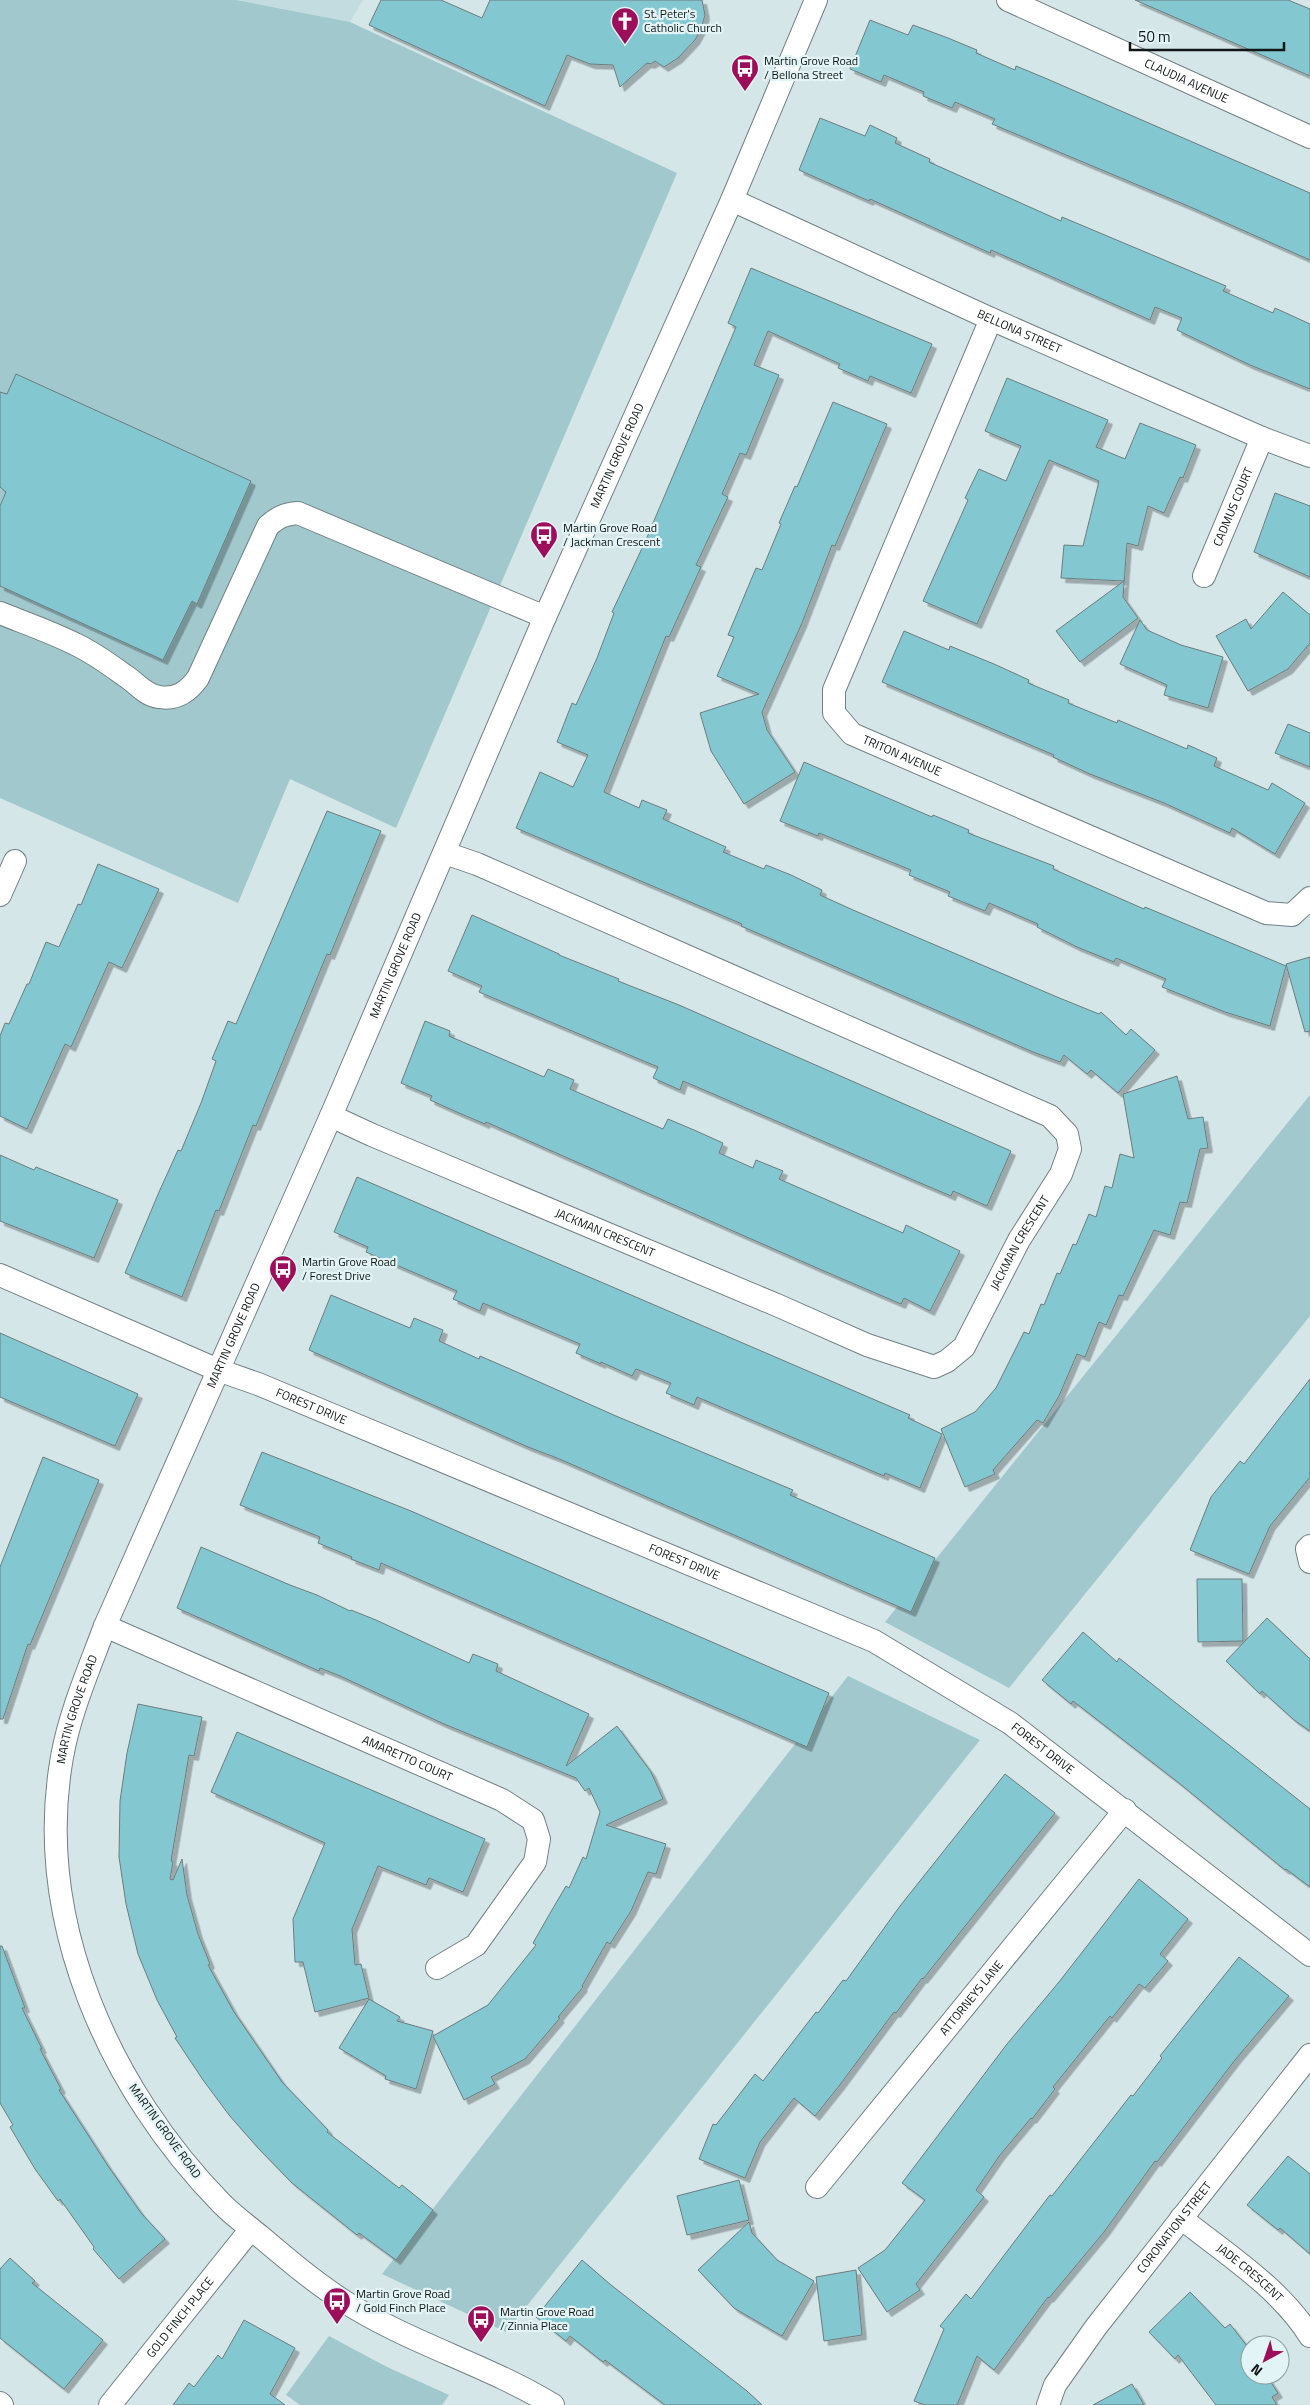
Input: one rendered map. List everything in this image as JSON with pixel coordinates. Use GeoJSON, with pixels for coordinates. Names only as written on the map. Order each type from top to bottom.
{"type":"FeatureCollection","features":[{"type":"Feature","properties":{"kind":"street","name":"MARTIN GROVE ROAD"},"geometry":{"type":"LineString","coordinates":[[553,2405],[494,2374],[420,2343],[343,2300],[297,2268],[224,2206],[197,2177],[134,2090],[105,2037],[84,1986],[67,1926],[58,1874],[55,1817],[62,1757],[76,1703],[105,1626],[332,1116],[545,617],[732,200],[816,0]]}},
{"type":"Feature","properties":{"kind":"street","name":"CLAUDIA AVENUE"},"geometry":{"type":"LineString","coordinates":[[1008,0],[1310,137]]}},
{"type":"Feature","properties":{"kind":"street","name":"BELLONA STREET"},"geometry":{"type":"LineString","coordinates":[[732,200],[991,319],[1262,438],[1310,456]]}},
{"type":"Feature","properties":{"kind":"street","name":"TRITON AVENUE"},"geometry":{"type":"LineString","coordinates":[[991,319],[834,690],[834,713],[852,734],[1266,913],[1292,915],[1310,898]]}},
{"type":"Feature","properties":{"kind":"street","name":"CADMUS COURT"},"geometry":{"type":"LineString","coordinates":[[1204,576],[1262,438]]}},
{"type":"Feature","properties":{"kind":"street"},"geometry":{"type":"LineString","coordinates":[[0,613],[76,644],[125,675],[146,693],[157,697],[169,698],[181,695],[191,688],[198,678],[268,526],[276,518],[298,513],[545,617]]}},
{"type":"Feature","properties":{"kind":"street","name":"JACKMAN CRESCENT"},"geometry":{"type":"LineString","coordinates":[[332,1116],[372,1135],[779,1306],[867,1346],[934,1367],[947,1362],[964,1347],[1020,1240],[1061,1174],[1070,1149],[1067,1134],[1050,1116],[477,864],[445,853]]}},
{"type":"Feature","properties":{"kind":"street"},"geometry":{"type":"LineString","coordinates":[[0,895],[15,861]]}},
{"type":"Feature","properties":{"kind":"street","name":"FOREST DRIVE"},"geometry":{"type":"LineString","coordinates":[[0,1275],[218,1370],[258,1384],[874,1641],[1010,1723],[1125,1810],[1310,1955]]}},
{"type":"Feature","properties":{"kind":"street"},"geometry":{"type":"LineString","coordinates":[[1310,1546],[1307,1549],[1310,1562]]}},
{"type":"Feature","properties":{"kind":"street","name":"AMARETTO COURT"},"geometry":{"type":"LineString","coordinates":[[105,1626],[502,1800],[533,1820],[539,1838],[535,1862],[476,1945],[437,1968]]}},
{"type":"Feature","properties":{"kind":"street","name":"ATTORNEYS LANE"},"geometry":{"type":"LineString","coordinates":[[818,2187],[1125,1810]]}},
{"type":"Feature","properties":{"kind":"street","name":"CORONATION STREET"},"geometry":{"type":"LineString","coordinates":[[1048,2405],[1055,2385],[1096,2327],[1310,2056]]}},
{"type":"Feature","properties":{"kind":"street","name":"JADE CRESCENT"},"geometry":{"type":"LineString","coordinates":[[1181,2218],[1271,2290],[1299,2318],[1310,2336]]}},
{"type":"Feature","properties":{"kind":"street","name":"GOLD FINCH PLACE"},"geometry":{"type":"LineString","coordinates":[[110,2405],[251,2229]]}},
{"type":"Feature","properties":{"kind":"shaded area"},"geometry":{"type":"Polygon","coordinates":[[[0,0],[236,0],[350,22],[677,173],[396,828],[290,779],[238,903],[0,798],[0,0]]]}},
{"type":"Feature","properties":{"kind":"shaded area"},"geometry":{"type":"Polygon","coordinates":[[[236,0],[363,0],[350,22],[236,0]]]}},
{"type":"Feature","properties":{"kind":"shaded area"},"geometry":{"type":"Polygon","coordinates":[[[1310,1095],[1310,1316],[1009,1688],[885,1622],[1310,1095]]]}},
{"type":"Feature","properties":{"kind":"shaded area"},"geometry":{"type":"Polygon","coordinates":[[[848,1676],[980,1740],[506,2332],[382,2274],[848,1676]]]}},
{"type":"Feature","properties":{"kind":"shaded area"},"geometry":{"type":"Polygon","coordinates":[[[329,2336],[387,2367],[449,2395],[442,2405],[300,2405],[286,2395],[329,2336]]]}},
{"type":"Feature","properties":{"kind":"building"},"geometry":{"type":"Polygon","coordinates":[[[381,0],[441,0],[482,18],[490,0],[702,0],[705,15],[695,40],[678,58],[664,67],[655,61],[651,64],[647,63],[620,87],[613,65],[590,64],[567,55],[545,106],[369,25],[381,0]]]}},
{"type":"Feature","properties":{"kind":"building"},"geometry":{"type":"Polygon","coordinates":[[[1135,0],[1288,0],[1310,9],[1310,76],[1135,0]]]}},
{"type":"Feature","properties":{"kind":"building"},"geometry":{"type":"Polygon","coordinates":[[[870,20],[908,35],[913,25],[948,38],[977,50],[976,53],[1015,70],[1016,66],[1045,78],[1310,193],[1310,260],[1188,206],[992,124],[995,119],[955,102],[952,108],[923,96],[924,92],[884,75],[881,82],[850,69],[870,20]]]}},
{"type":"Feature","properties":{"kind":"building"},"geometry":{"type":"Polygon","coordinates":[[[820,118],[865,136],[870,125],[897,138],[895,143],[930,159],[929,162],[1061,221],[1062,217],[1226,286],[1223,291],[1273,313],[1275,308],[1310,324],[1310,389],[1250,365],[1177,330],[1182,318],[1155,307],[1150,320],[991,250],[990,253],[870,199],[869,201],[799,170],[820,118]]]}},
{"type":"Feature","properties":{"kind":"building"},"geometry":{"type":"Polygon","coordinates":[[[751,268],[932,344],[911,393],[870,376],[868,381],[838,368],[840,364],[768,331],[754,365],[779,375],[746,455],[740,453],[722,494],[728,497],[696,565],[701,567],[669,637],[666,636],[604,792],[639,808],[642,800],[667,810],[663,819],[726,847],[723,852],[764,869],[766,865],[791,875],[822,890],[820,895],[853,910],[1057,997],[1099,1014],[1101,1012],[1126,1035],[1131,1029],[1155,1050],[1118,1093],[1091,1070],[1087,1074],[1064,1055],[1060,1062],[1033,1052],[741,926],[742,924],[516,828],[540,772],[573,787],[588,755],[557,742],[572,703],[576,705],[597,658],[614,613],[612,612],[645,542],[736,327],[728,323],[751,268]]]}},
{"type":"Feature","properties":{"kind":"building"},"geometry":{"type":"Polygon","coordinates":[[[16,374],[251,481],[197,604],[192,601],[163,660],[0,586],[0,506],[6,492],[0,487],[0,392],[7,394],[16,374]]]}},
{"type":"Feature","properties":{"kind":"building"},"geometry":{"type":"Polygon","coordinates":[[[1007,378],[1108,420],[1096,447],[1125,459],[1140,423],[1196,445],[1183,478],[1180,477],[1164,513],[1148,506],[1138,546],[1127,543],[1123,597],[1138,618],[1080,662],[1056,631],[1124,581],[1061,578],[1064,545],[1083,546],[1099,481],[1049,460],[977,624],[923,601],[968,500],[965,498],[979,469],[1006,481],[1021,446],[985,431],[1007,378]]]}},
{"type":"Feature","properties":{"kind":"building"},"geometry":{"type":"Polygon","coordinates":[[[833,402],[887,424],[835,546],[832,545],[802,623],[762,712],[767,730],[795,772],[744,804],[711,751],[700,713],[759,694],[717,676],[734,637],[728,635],[756,568],[762,570],[781,524],[779,523],[795,486],[797,487],[833,402]]]}},
{"type":"Feature","properties":{"kind":"building"},"geometry":{"type":"Polygon","coordinates":[[[1275,493],[1310,506],[1310,577],[1254,552],[1275,493]]]}},
{"type":"Feature","properties":{"kind":"building"},"geometry":{"type":"Polygon","coordinates":[[[1283,592],[1310,615],[1310,643],[1288,669],[1248,691],[1216,636],[1246,619],[1251,629],[1283,592]]]}},
{"type":"Feature","properties":{"kind":"building"},"geometry":{"type":"Polygon","coordinates":[[[1140,620],[1147,630],[1181,645],[1223,657],[1208,708],[1164,695],[1167,685],[1120,664],[1140,620]]]}},
{"type":"Feature","properties":{"kind":"building"},"geometry":{"type":"Polygon","coordinates":[[[904,631],[949,650],[950,646],[994,664],[1029,680],[1028,683],[1069,700],[1068,703],[1117,723],[1118,720],[1187,749],[1188,745],[1217,758],[1214,766],[1268,790],[1272,783],[1305,803],[1275,854],[1232,828],[1230,833],[1164,803],[1090,774],[1053,757],[1054,755],[882,682],[904,631]]]}},
{"type":"Feature","properties":{"kind":"building"},"geometry":{"type":"Polygon","coordinates":[[[1288,724],[1310,733],[1310,767],[1275,753],[1288,724]]]}},
{"type":"Feature","properties":{"kind":"building"},"geometry":{"type":"Polygon","coordinates":[[[804,762],[932,817],[933,815],[969,830],[968,833],[1054,866],[1053,869],[1144,909],[1145,907],[1286,966],[1270,1026],[1225,1012],[1162,987],[1166,979],[1116,958],[1114,962],[1077,947],[1037,927],[1038,924],[989,903],[985,911],[948,896],[950,892],[909,875],[911,870],[819,833],[818,836],[780,821],[804,762]]]}},
{"type":"Feature","properties":{"kind":"building"},"geometry":{"type":"Polygon","coordinates":[[[327,811],[381,831],[330,955],[327,954],[256,1126],[253,1125],[219,1211],[216,1210],[182,1297],[125,1273],[159,1192],[178,1150],[181,1151],[201,1103],[216,1061],[212,1059],[228,1021],[236,1024],[327,811]]]}},
{"type":"Feature","properties":{"kind":"building"},"geometry":{"type":"Polygon","coordinates":[[[98,864],[159,889],[122,968],[109,962],[71,1047],[65,1044],[27,1129],[0,1116],[0,1036],[5,1023],[9,1024],[27,984],[29,984],[46,942],[59,947],[78,904],[81,905],[98,864]]]}},
{"type":"Feature","properties":{"kind":"building"},"geometry":{"type":"Polygon","coordinates":[[[472,915],[559,955],[619,979],[618,981],[679,1005],[1011,1151],[987,1206],[953,1191],[951,1196],[683,1081],[680,1090],[653,1078],[658,1067],[479,992],[482,986],[448,971],[472,915]]]}},
{"type":"Feature","properties":{"kind":"building"},"geometry":{"type":"Polygon","coordinates":[[[1310,957],[1310,1031],[1305,1032],[1286,964],[1310,957]]]}},
{"type":"Feature","properties":{"kind":"building"},"geometry":{"type":"Polygon","coordinates":[[[425,1021],[450,1031],[449,1036],[544,1077],[548,1069],[574,1080],[570,1089],[663,1129],[668,1119],[694,1130],[723,1143],[719,1153],[753,1168],[756,1160],[783,1171],[779,1179],[903,1233],[906,1225],[960,1251],[930,1311],[904,1298],[901,1304],[486,1122],[485,1124],[430,1100],[432,1096],[401,1083],[425,1021]]]}},
{"type":"Feature","properties":{"kind":"building"},"geometry":{"type":"Polygon","coordinates":[[[1177,1076],[1188,1119],[1203,1117],[1208,1148],[1200,1149],[1187,1203],[1180,1202],[1170,1235],[1154,1230],[1123,1296],[1119,1295],[1106,1325],[1099,1322],[1085,1357],[1077,1354],[1059,1396],[1043,1423],[1037,1420],[993,1470],[995,1474],[965,1487],[941,1429],[975,1412],[996,1388],[1024,1332],[1029,1334],[1041,1304],[1044,1305],[1057,1273],[1060,1274],[1073,1244],[1076,1245],[1089,1214],[1096,1217],[1105,1186],[1112,1188],[1120,1154],[1134,1158],[1123,1094],[1177,1076]]]}},
{"type":"Feature","properties":{"kind":"building"},"geometry":{"type":"Polygon","coordinates":[[[0,1155],[34,1170],[36,1167],[118,1200],[94,1258],[0,1221],[0,1155]]]}},
{"type":"Feature","properties":{"kind":"building"},"geometry":{"type":"Polygon","coordinates":[[[357,1177],[910,1415],[908,1418],[942,1434],[920,1488],[885,1473],[884,1476],[697,1397],[694,1405],[666,1393],[671,1383],[636,1369],[632,1376],[601,1362],[601,1364],[576,1353],[580,1344],[483,1303],[480,1311],[453,1299],[457,1291],[366,1252],[368,1247],[334,1232],[357,1177]]]}},
{"type":"Feature","properties":{"kind":"building"},"geometry":{"type":"Polygon","coordinates":[[[331,1295],[410,1328],[414,1318],[443,1330],[439,1341],[479,1359],[480,1356],[616,1416],[793,1490],[790,1495],[935,1558],[911,1612],[528,1447],[309,1350],[331,1295]]]}},
{"type":"Feature","properties":{"kind":"building"},"geometry":{"type":"Polygon","coordinates":[[[0,1333],[138,1394],[115,1446],[0,1397],[0,1333]]]}},
{"type":"Feature","properties":{"kind":"building"},"geometry":{"type":"Polygon","coordinates":[[[1310,1379],[1310,1477],[1270,1526],[1249,1574],[1190,1550],[1211,1497],[1240,1461],[1244,1464],[1310,1379]]]}},
{"type":"Feature","properties":{"kind":"building"},"geometry":{"type":"Polygon","coordinates":[[[262,1452],[411,1511],[829,1693],[807,1747],[381,1563],[379,1570],[351,1559],[352,1557],[318,1543],[320,1537],[240,1505],[262,1452]]]}},
{"type":"Feature","properties":{"kind":"building"},"geometry":{"type":"Polygon","coordinates":[[[43,1457],[99,1480],[30,1645],[28,1644],[3,1719],[0,1719],[0,1567],[43,1457]]]}},
{"type":"Feature","properties":{"kind":"building"},"geometry":{"type":"Polygon","coordinates":[[[201,1547],[317,1595],[350,1611],[376,1620],[469,1663],[473,1654],[498,1664],[496,1671],[589,1714],[566,1766],[617,1726],[651,1772],[663,1799],[606,1825],[666,1844],[656,1874],[648,1872],[631,1911],[610,1944],[607,1942],[583,1987],[558,2017],[560,2018],[525,2059],[491,2077],[495,2084],[464,2100],[433,2036],[488,2005],[536,1945],[533,1943],[549,1915],[566,1886],[569,1888],[583,1857],[586,1859],[600,1812],[589,1788],[585,1791],[576,1778],[444,1724],[340,1676],[320,1668],[319,1671],[177,1608],[201,1547]]]}},
{"type":"Feature","properties":{"kind":"building"},"geometry":{"type":"Polygon","coordinates":[[[1197,1579],[1242,1579],[1243,1641],[1198,1642],[1197,1579]]]}},
{"type":"Feature","properties":{"kind":"building"},"geometry":{"type":"Polygon","coordinates":[[[1267,1618],[1310,1659],[1310,1731],[1294,1720],[1262,1691],[1260,1694],[1226,1661],[1267,1618]]]}},
{"type":"Feature","properties":{"kind":"building"},"geometry":{"type":"Polygon","coordinates":[[[1083,1632],[1117,1662],[1119,1658],[1310,1809],[1310,1887],[1285,1870],[1179,1783],[1073,1701],[1071,1704],[1042,1680],[1083,1632]]]}},
{"type":"Feature","properties":{"kind":"building"},"geometry":{"type":"Polygon","coordinates":[[[138,1704],[202,1717],[194,1756],[189,1755],[171,1861],[173,1862],[170,1879],[173,1880],[182,1859],[187,1895],[198,1934],[210,1964],[208,1965],[234,2012],[282,2082],[328,2130],[327,2132],[399,2188],[402,2185],[433,2210],[396,2260],[359,2233],[357,2235],[292,2183],[258,2148],[229,2115],[203,2080],[175,2038],[177,2037],[157,2000],[138,1954],[126,1904],[119,1857],[120,1801],[127,1753],[138,1704]]]}},
{"type":"Feature","properties":{"kind":"building"},"geometry":{"type":"Polygon","coordinates":[[[237,1732],[485,1839],[463,1892],[429,1878],[426,1885],[378,1866],[352,1929],[355,1965],[361,1964],[369,1998],[315,2012],[303,1962],[295,1962],[293,1919],[325,1843],[211,1792],[237,1732]]]}},
{"type":"Feature","properties":{"kind":"building"},"geometry":{"type":"Polygon","coordinates":[[[1005,1774],[1055,1813],[896,2013],[894,2012],[839,2086],[815,2116],[794,2098],[760,2142],[745,2178],[699,2159],[713,2124],[716,2125],[755,2074],[763,2081],[816,2012],[818,2013],[843,1980],[846,1981],[900,1906],[1005,1774]]]}},
{"type":"Feature","properties":{"kind":"building"},"geometry":{"type":"Polygon","coordinates":[[[1139,1879],[1188,1919],[1160,1954],[1168,1961],[1145,1988],[1139,1984],[1112,2018],[1110,2016],[1053,2087],[1055,2089],[1032,2119],[1000,2155],[976,2190],[984,2197],[916,2284],[920,2290],[887,2312],[858,2268],[885,2250],[925,2200],[902,2183],[1007,2044],[1059,1982],[1139,1879]]]}},
{"type":"Feature","properties":{"kind":"building"},"geometry":{"type":"Polygon","coordinates":[[[0,1946],[2,1946],[25,2008],[22,2008],[42,2049],[40,2049],[61,2089],[59,2090],[141,2213],[165,2239],[119,2279],[93,2249],[94,2247],[60,2199],[58,2201],[35,2169],[10,2127],[13,2125],[0,2103],[0,1946]]]}},
{"type":"Feature","properties":{"kind":"building"},"geometry":{"type":"Polygon","coordinates":[[[1239,1957],[1289,1996],[1235,2060],[1157,2162],[1155,2161],[1104,2232],[1048,2297],[994,2370],[977,2356],[957,2405],[925,2405],[914,2401],[944,2329],[940,2326],[966,2294],[971,2299],[1050,2195],[1052,2196],[1131,2095],[1133,2096],[1162,2058],[1160,2056],[1239,1957]]]}},
{"type":"Feature","properties":{"kind":"building"},"geometry":{"type":"Polygon","coordinates":[[[369,1999],[400,2017],[397,2021],[433,2031],[416,2089],[385,2079],[386,2076],[339,2048],[369,1999]]]}},
{"type":"Feature","properties":{"kind":"building"},"geometry":{"type":"Polygon","coordinates":[[[1288,2156],[1310,2174],[1310,2254],[1280,2228],[1278,2230],[1247,2205],[1288,2156]]]}},
{"type":"Feature","properties":{"kind":"building"},"geometry":{"type":"Polygon","coordinates":[[[739,2180],[749,2220],[687,2235],[677,2196],[739,2180]]]}},
{"type":"Feature","properties":{"kind":"building"},"geometry":{"type":"Polygon","coordinates":[[[749,2222],[752,2233],[777,2260],[814,2281],[782,2336],[734,2308],[698,2270],[749,2222]]]}},
{"type":"Feature","properties":{"kind":"building"},"geometry":{"type":"Polygon","coordinates":[[[10,2258],[35,2281],[32,2283],[103,2340],[64,2389],[0,2338],[0,2269],[10,2258]]]}},
{"type":"Feature","properties":{"kind":"building"},"geometry":{"type":"Polygon","coordinates":[[[582,2260],[762,2405],[665,2405],[605,2360],[603,2362],[570,2336],[566,2341],[536,2317],[582,2260]]]}},
{"type":"Feature","properties":{"kind":"building"},"geometry":{"type":"Polygon","coordinates":[[[856,2270],[862,2335],[824,2341],[816,2277],[856,2270]]]}},
{"type":"Feature","properties":{"kind":"building"},"geometry":{"type":"Polygon","coordinates":[[[1190,2292],[1225,2328],[1230,2324],[1240,2337],[1240,2385],[1273,2385],[1278,2393],[1272,2397],[1277,2405],[1216,2405],[1178,2355],[1175,2359],[1149,2332],[1190,2292]]]}},
{"type":"Feature","properties":{"kind":"building"},"geometry":{"type":"Polygon","coordinates":[[[244,2320],[295,2348],[270,2394],[285,2405],[173,2405],[189,2383],[194,2387],[218,2355],[222,2359],[244,2320]]]}},
{"type":"Feature","properties":{"kind":"building"},"geometry":{"type":"Polygon","coordinates":[[[1132,2384],[1144,2405],[1093,2405],[1132,2384]]]}},
{"type":"Feature","properties":{"kind":"place","name":"St. Peter's Catholic Church"},"geometry":{"type":"Point","coordinates":[625,45]}},
{"type":"Feature","properties":{"kind":"place","name":"Martin Grove Road / Bellona Street"},"geometry":{"type":"Point","coordinates":[745,92]}},
{"type":"Feature","properties":{"kind":"place","name":"Martin Grove Road / Jackman Crescent"},"geometry":{"type":"Point","coordinates":[544,559]}},
{"type":"Feature","properties":{"kind":"place","name":"Martin Grove Road / Forest Drive"},"geometry":{"type":"Point","coordinates":[283,1293]}},
{"type":"Feature","properties":{"kind":"place","name":"Martin Grove Road / Gold Finch Place"},"geometry":{"type":"Point","coordinates":[337,2325]}},
{"type":"Feature","properties":{"kind":"place","name":"Martin Grove Road / Zinnia Place"},"geometry":{"type":"Point","coordinates":[481,2343]}}]}
